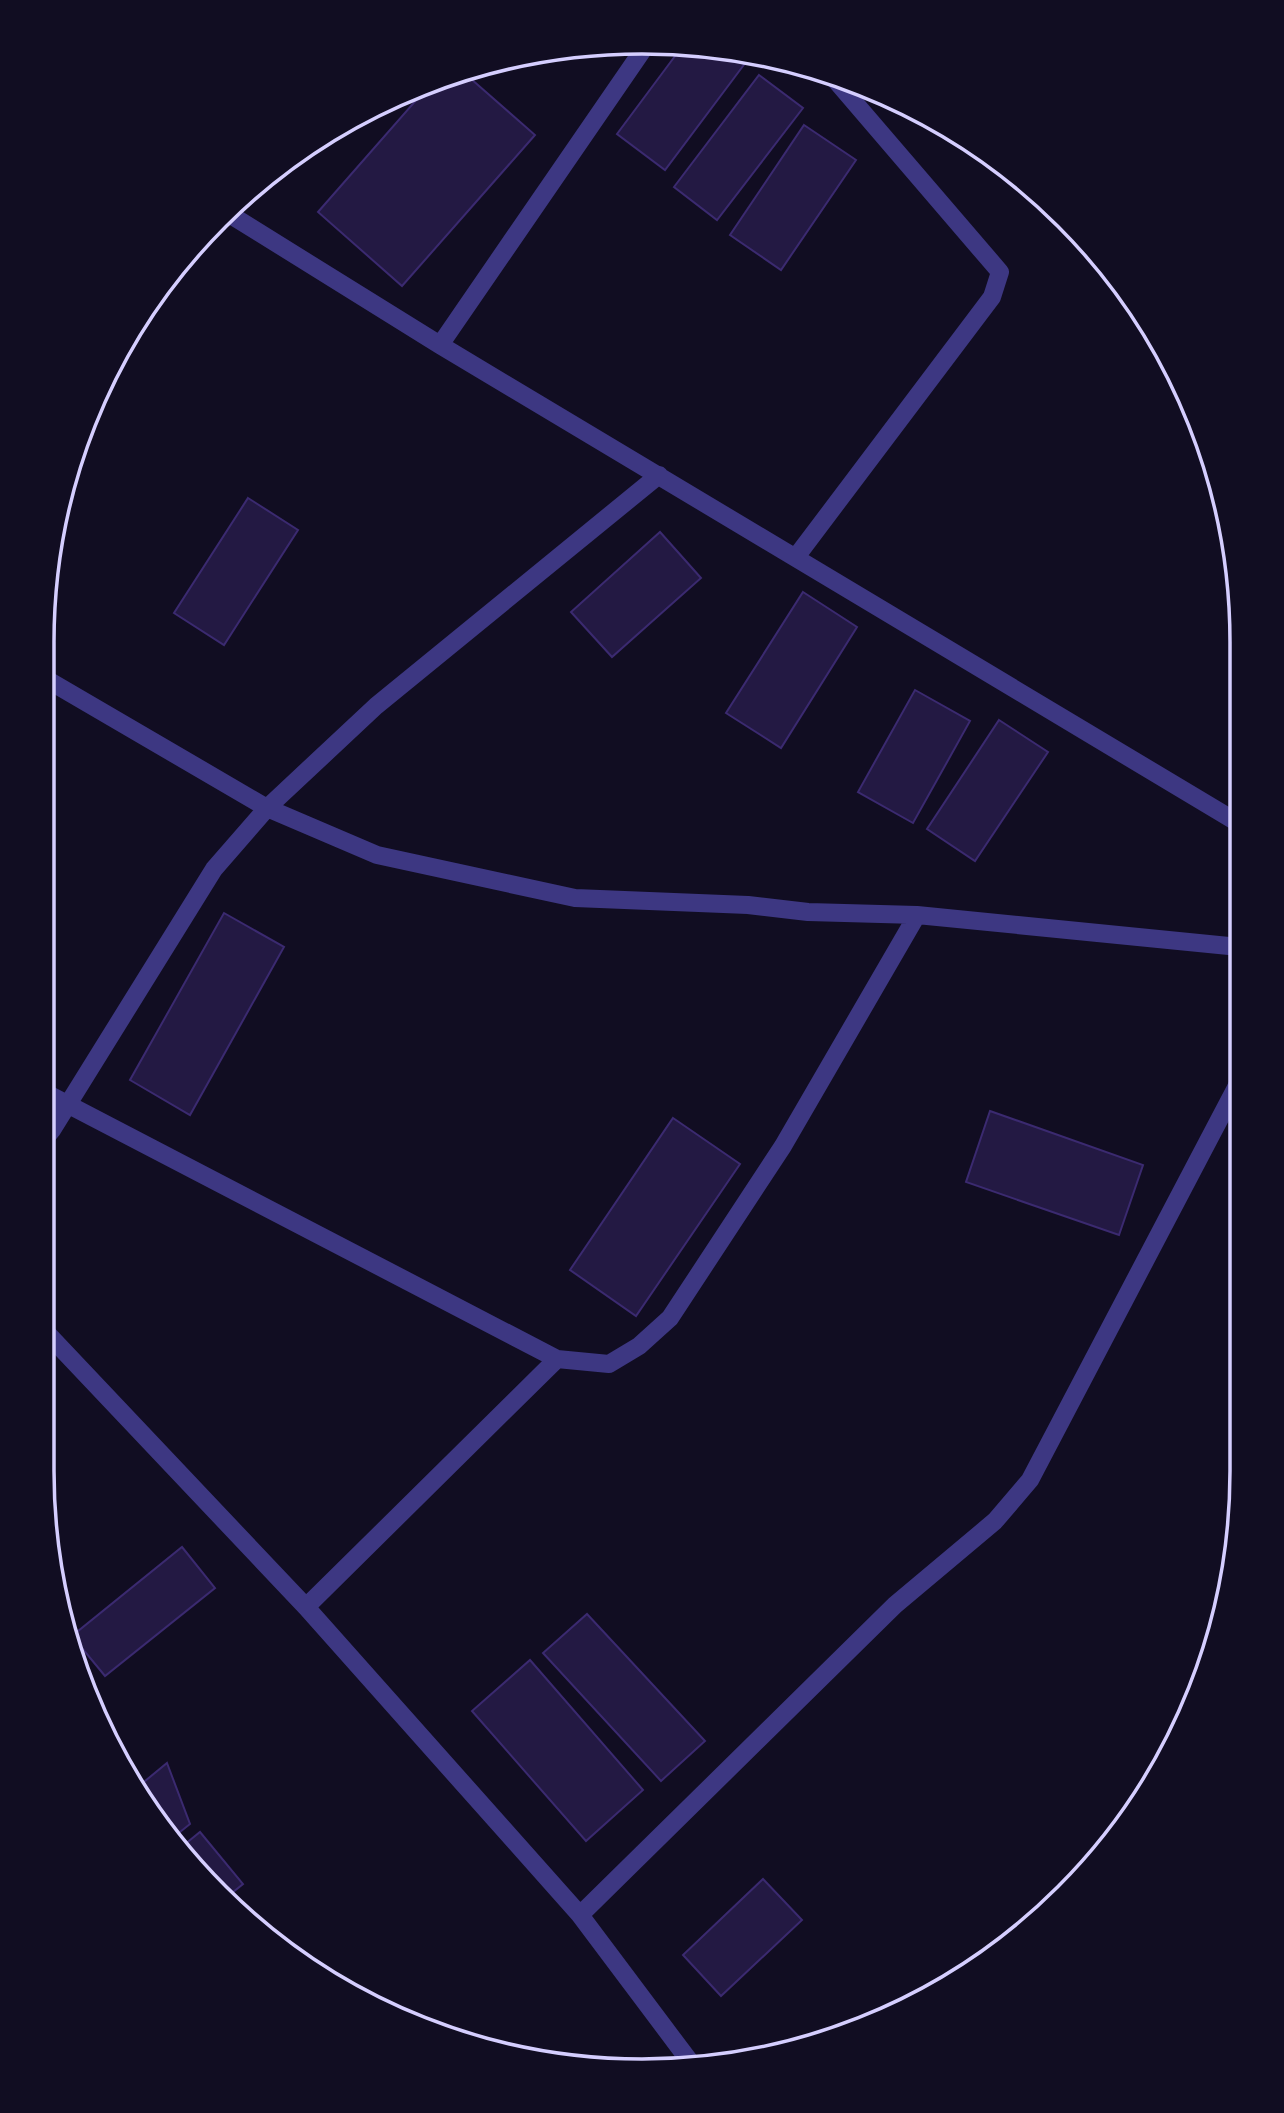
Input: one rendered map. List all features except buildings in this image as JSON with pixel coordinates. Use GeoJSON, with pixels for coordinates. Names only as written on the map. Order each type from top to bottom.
{"type":"FeatureCollection","features":[{"type":"Feature","properties":{"kind":"street"},"geometry":{"type":"LineString","coordinates":[[440,345],[640,54]]}},
{"type":"Feature","properties":{"kind":"street"},"geometry":{"type":"LineString","coordinates":[[796,557],[992,297],[1000,272],[844,90]]}},
{"type":"Feature","properties":{"kind":"street"},"geometry":{"type":"LineString","coordinates":[[235,218],[440,345],[1230,818]]}},
{"type":"Feature","properties":{"kind":"street"},"geometry":{"type":"LineString","coordinates":[[54,1125],[214,869],[267,808],[376,706],[659,475]]}},
{"type":"Feature","properties":{"kind":"street"},"geometry":{"type":"LineString","coordinates":[[54,684],[267,808],[377,855],[575,898],[917,915],[1230,946]]}},
{"type":"Feature","properties":{"kind":"street"},"geometry":{"type":"LineString","coordinates":[[54,1097],[557,1359],[609,1364],[639,1346],[670,1318],[783,1146],[917,915]]}},
{"type":"Feature","properties":{"kind":"street"},"geometry":{"type":"LineString","coordinates":[[580,1915],[895,1605],[995,1521],[1030,1480],[1230,1099]]}},
{"type":"Feature","properties":{"kind":"street"},"geometry":{"type":"LineString","coordinates":[[54,1341],[306,1606],[580,1915],[686,2057]]}},
{"type":"Feature","properties":{"kind":"street"},"geometry":{"type":"LineString","coordinates":[[306,1606],[557,1359]]}}]}
